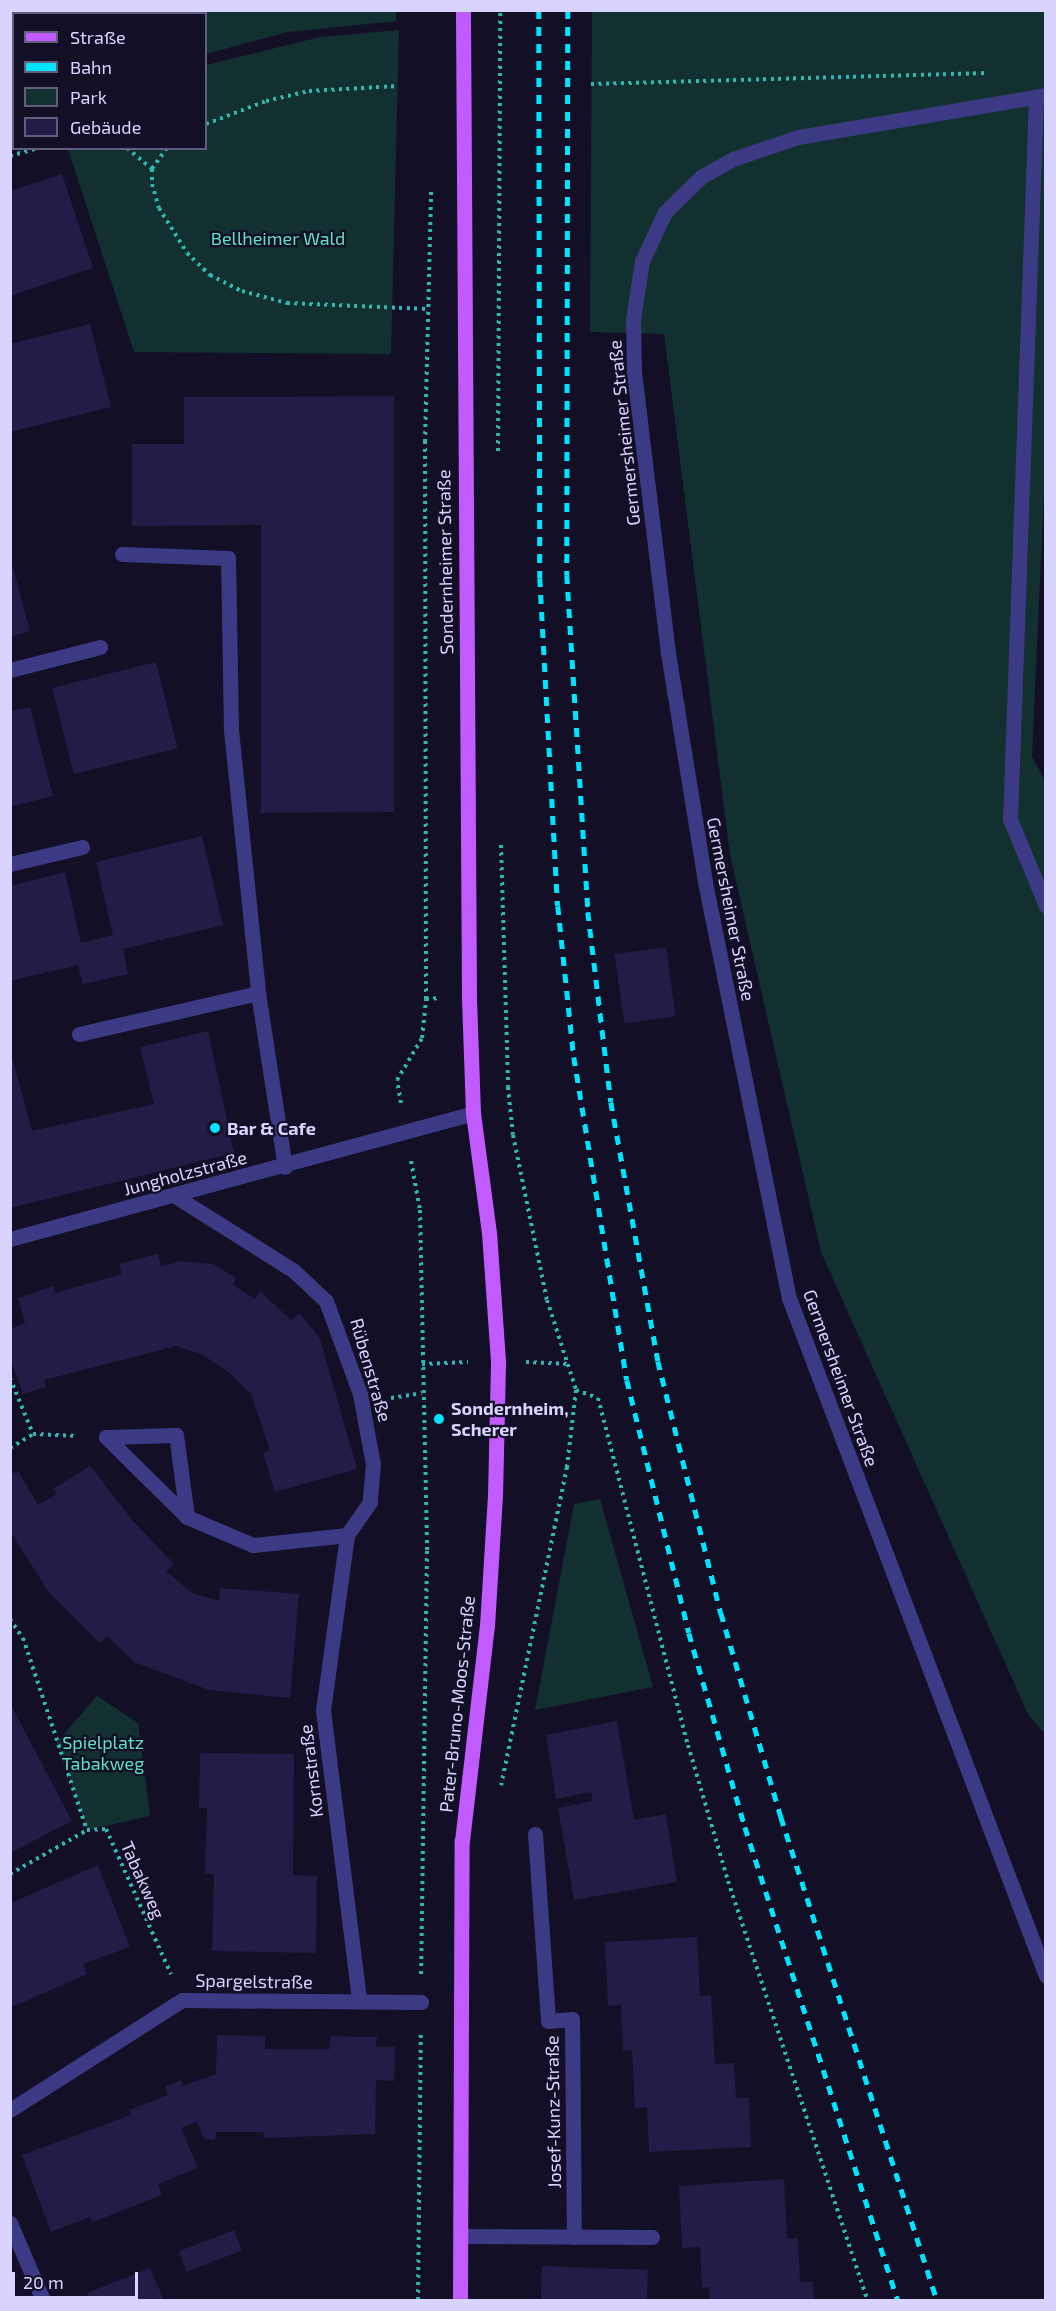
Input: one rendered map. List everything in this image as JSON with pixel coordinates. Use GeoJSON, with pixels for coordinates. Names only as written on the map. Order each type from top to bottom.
{"type":"FeatureCollection","features":[{"type":"Feature","properties":{"kind":"main road","name":"Sondernheimer Straße"},"geometry":{"type":"LineString","coordinates":[[463,10],[468,985],[473,1113]]}},
{"type":"Feature","properties":{"kind":"main road","name":"Pater-Bruno-Moos-Straße"},"geometry":{"type":"LineString","coordinates":[[460,2301],[462,1841],[487,1626],[495,1496],[498,1361],[489,1233],[473,1113]]}},
{"type":"Feature","properties":{"kind":"street"},"geometry":{"type":"LineString","coordinates":[[1041,96],[1010,819],[1046,906]]}},
{"type":"Feature","properties":{"kind":"street","name":"Germersheimer Straße"},"geometry":{"type":"LineString","coordinates":[[1041,96],[798,137],[733,159],[709,173],[678,197],[655,230],[642,261],[633,330],[634,372],[668,653],[701,859],[789,1298],[1046,1976]]}},
{"type":"Feature","properties":{"kind":"street"},"geometry":{"type":"LineString","coordinates":[[122,554],[228,558],[231,730],[258,993],[285,1167]]}},
{"type":"Feature","properties":{"kind":"street"},"geometry":{"type":"LineString","coordinates":[[10,670],[100,647]]}},
{"type":"Feature","properties":{"kind":"street"},"geometry":{"type":"LineString","coordinates":[[10,864],[82,847]]}},
{"type":"Feature","properties":{"kind":"street"},"geometry":{"type":"LineString","coordinates":[[79,1034],[258,993]]}},
{"type":"Feature","properties":{"kind":"street","name":"Jungholzstraße"},"geometry":{"type":"LineString","coordinates":[[10,1239],[285,1167],[473,1113]]}},
{"type":"Feature","properties":{"kind":"street","name":"Rübenstraße"},"geometry":{"type":"LineString","coordinates":[[175,1196],[294,1271],[317,1290],[334,1314],[360,1394],[373,1464],[370,1502],[347,1535]]}},
{"type":"Feature","properties":{"kind":"street"},"geometry":{"type":"LineString","coordinates":[[106,1437],[177,1435],[187,1517]]}},
{"type":"Feature","properties":{"kind":"street"},"geometry":{"type":"LineString","coordinates":[[106,1437],[187,1517],[253,1545],[347,1535]]}},
{"type":"Feature","properties":{"kind":"street","name":"Kornstraße"},"geometry":{"type":"LineString","coordinates":[[347,1535],[323,1710],[359,2001]]}},
{"type":"Feature","properties":{"kind":"street","name":"Josef-Kunz-Straße"},"geometry":{"type":"LineString","coordinates":[[535,1834],[548,2021],[572,2019],[574,2237]]}},
{"type":"Feature","properties":{"kind":"street","name":"Spargelstraße"},"geometry":{"type":"LineString","coordinates":[[10,2110],[182,2000],[422,2002]]}},
{"type":"Feature","properties":{"kind":"street"},"geometry":{"type":"LineString","coordinates":[[10,2223],[43,2301]]}},
{"type":"Feature","properties":{"kind":"street"},"geometry":{"type":"LineString","coordinates":[[461,2236],[652,2237]]}},
{"type":"Feature","properties":{"kind":"path"},"geometry":{"type":"LineString","coordinates":[[498,464],[500,10]]}},
{"type":"Feature","properties":{"kind":"path"},"geometry":{"type":"LineString","coordinates":[[591,84],[985,71],[1041,96]]}},
{"type":"Feature","properties":{"kind":"path"},"geometry":{"type":"LineString","coordinates":[[207,124],[266,101],[309,91],[398,86]]}},
{"type":"Feature","properties":{"kind":"path"},"geometry":{"type":"LineString","coordinates":[[10,156],[31,150]]}},
{"type":"Feature","properties":{"kind":"path"},"geometry":{"type":"LineString","coordinates":[[130,150],[152,168]]}},
{"type":"Feature","properties":{"kind":"path"},"geometry":{"type":"LineString","coordinates":[[166,150],[152,168],[152,184],[159,208],[180,244],[210,275],[242,291],[287,303],[428,309]]}},
{"type":"Feature","properties":{"kind":"path"},"geometry":{"type":"LineString","coordinates":[[500,838],[508,994]]}},
{"type":"Feature","properties":{"kind":"path"},"geometry":{"type":"LineString","coordinates":[[10,1378],[33,1434]]}},
{"type":"Feature","properties":{"kind":"path"},"geometry":{"type":"LineString","coordinates":[[576,1389],[598,1398],[685,1734],[728,1881],[867,2301]]}},
{"type":"Feature","properties":{"kind":"path"},"geometry":{"type":"LineString","coordinates":[[10,1448],[33,1434],[106,1437]]}},
{"type":"Feature","properties":{"kind":"path"},"geometry":{"type":"LineString","coordinates":[[10,1619],[23,1638],[87,1830],[10,1874]]}},
{"type":"Feature","properties":{"kind":"path","name":"Tabakweg"},"geometry":{"type":"LineString","coordinates":[[87,1830],[106,1829],[182,2000]]}},
{"type":"Feature","properties":{"kind":"green space"},"geometry":{"type":"Polygon","coordinates":[[[11,10],[62,12],[12,12],[12,59],[11,10]]]}},
{"type":"Feature","properties":{"kind":"green space"},"geometry":{"type":"Polygon","coordinates":[[[396,10],[396,21],[288,32],[207,54],[207,12],[96,11],[396,10]]]}},
{"type":"Feature","properties":{"kind":"green space"},"geometry":{"type":"Polygon","coordinates":[[[592,11],[1045,11],[1046,447],[1032,756],[1046,783],[1045,1734],[1028,1714],[821,1252],[730,855],[664,334],[590,332],[592,11]]]}},
{"type":"Feature","properties":{"kind":"green space","name":"Bellheimer Wald"},"geometry":{"type":"Polygon","coordinates":[[[399,30],[391,354],[134,352],[68,150],[207,150],[207,65],[320,37],[399,30]]]}},
{"type":"Feature","properties":{"kind":"green space"},"geometry":{"type":"Polygon","coordinates":[[[600,1499],[653,1687],[535,1710],[574,1504],[600,1499]]]}},
{"type":"Feature","properties":{"kind":"green space","name":"Spielplatz Tabakweg"},"geometry":{"type":"Polygon","coordinates":[[[97,1696],[138,1723],[150,1816],[87,1830],[57,1742],[97,1696]]]}},
{"type":"Feature","properties":{"kind":"building"},"geometry":{"type":"Polygon","coordinates":[[[62,174],[93,268],[10,296],[10,191],[62,174]]]}},
{"type":"Feature","properties":{"kind":"building"},"geometry":{"type":"Polygon","coordinates":[[[90,324],[111,407],[10,432],[10,344],[90,324]]]}},
{"type":"Feature","properties":{"kind":"building"},"geometry":{"type":"Polygon","coordinates":[[[394,396],[394,812],[261,813],[261,525],[132,526],[132,444],[184,444],[184,397],[394,396]]]}},
{"type":"Feature","properties":{"kind":"building"},"geometry":{"type":"Polygon","coordinates":[[[10,557],[30,631],[10,637],[10,557]]]}},
{"type":"Feature","properties":{"kind":"building"},"geometry":{"type":"Polygon","coordinates":[[[156,662],[178,748],[74,774],[52,688],[156,662]]]}},
{"type":"Feature","properties":{"kind":"building"},"geometry":{"type":"Polygon","coordinates":[[[30,707],[53,796],[10,807],[10,711],[30,707]]]}},
{"type":"Feature","properties":{"kind":"building"},"geometry":{"type":"Polygon","coordinates":[[[202,836],[223,925],[123,949],[128,974],[83,984],[78,965],[10,981],[10,886],[65,872],[81,943],[113,935],[96,862],[202,836]]]}},
{"type":"Feature","properties":{"kind":"building"},"geometry":{"type":"Polygon","coordinates":[[[666,947],[676,1016],[624,1024],[615,954],[666,947]]]}},
{"type":"Feature","properties":{"kind":"building"},"geometry":{"type":"Polygon","coordinates":[[[208,1031],[234,1153],[10,1208],[10,1049],[32,1131],[154,1104],[140,1047],[208,1031]]]}},
{"type":"Feature","properties":{"kind":"building"},"geometry":{"type":"Polygon","coordinates":[[[158,1254],[161,1266],[181,1261],[213,1264],[236,1278],[233,1285],[255,1299],[260,1291],[291,1320],[300,1313],[320,1339],[357,1469],[275,1492],[263,1453],[270,1450],[251,1394],[230,1373],[203,1355],[176,1346],[44,1380],[46,1387],[23,1394],[10,1359],[10,1329],[25,1323],[18,1298],[53,1286],[55,1293],[122,1274],[119,1264],[158,1254]]]}},
{"type":"Feature","properties":{"kind":"building"},"geometry":{"type":"Polygon","coordinates":[[[90,1466],[133,1521],[174,1564],[166,1571],[192,1593],[219,1601],[220,1588],[299,1594],[290,1698],[209,1690],[134,1662],[107,1636],[100,1643],[48,1591],[10,1531],[10,1475],[18,1471],[38,1505],[57,1494],[53,1489],[90,1466]]]}},
{"type":"Feature","properties":{"kind":"building"},"geometry":{"type":"Polygon","coordinates":[[[10,1703],[72,1821],[10,1853],[10,1703]]]}},
{"type":"Feature","properties":{"kind":"building"},"geometry":{"type":"Polygon","coordinates":[[[617,1721],[634,1820],[666,1814],[677,1882],[574,1900],[558,1808],[593,1801],[591,1792],[556,1799],[546,1735],[617,1721]]]}},
{"type":"Feature","properties":{"kind":"building"},"geometry":{"type":"Polygon","coordinates":[[[200,1753],[294,1754],[293,1875],[317,1876],[316,1953],[212,1951],[214,1874],[205,1874],[207,1808],[199,1808],[200,1753]]]}},
{"type":"Feature","properties":{"kind":"building"},"geometry":{"type":"Polygon","coordinates":[[[98,1865],[130,1947],[83,1964],[87,1974],[10,2008],[11,1903],[98,1865]]]}},
{"type":"Feature","properties":{"kind":"building"},"geometry":{"type":"Polygon","coordinates":[[[697,1937],[700,1996],[711,1995],[715,2064],[734,2063],[736,2098],[749,2098],[751,2147],[649,2152],[647,2107],[635,2108],[632,2050],[623,2051],[621,2005],[608,2006],[605,1942],[697,1937]]]}},
{"type":"Feature","properties":{"kind":"building"},"geometry":{"type":"Polygon","coordinates":[[[217,2035],[265,2036],[265,2049],[330,2049],[330,2036],[377,2037],[376,2047],[395,2047],[394,2081],[376,2080],[375,2134],[263,2138],[264,2132],[216,2132],[215,2140],[204,2139],[197,2122],[181,2128],[198,2168],[158,2184],[162,2195],[93,2222],[90,2217],[51,2232],[22,2155],[131,2115],[129,2110],[168,2095],[165,2087],[181,2080],[183,2086],[216,2074],[217,2035]]]}},
{"type":"Feature","properties":{"kind":"building"},"geometry":{"type":"Polygon","coordinates":[[[784,2179],[787,2238],[798,2238],[800,2282],[813,2282],[814,2300],[710,2300],[709,2287],[702,2288],[700,2247],[682,2248],[679,2186],[784,2179]]]}},
{"type":"Feature","properties":{"kind":"building"},"geometry":{"type":"Polygon","coordinates":[[[234,2230],[242,2251],[187,2272],[179,2251],[234,2230]]]}},
{"type":"Feature","properties":{"kind":"building"},"geometry":{"type":"Polygon","coordinates":[[[542,2266],[648,2270],[647,2300],[541,2300],[542,2266]]]}},
{"type":"Feature","properties":{"kind":"building"},"geometry":{"type":"Polygon","coordinates":[[[150,2268],[164,2300],[90,2300],[87,2293],[150,2268]]]}},
{"type":"Feature","properties":{"kind":"railway"},"geometry":{"type":"LineString","coordinates":[[539,10],[540,578],[558,906],[574,1057],[627,1380],[689,1633],[745,1827],[898,2300]]}},
{"type":"Feature","properties":{"kind":"railway"},"geometry":{"type":"LineString","coordinates":[[568,10],[567,575],[588,912],[611,1102],[658,1361],[721,1613],[781,1817],[937,2300]]}},
{"type":"Feature","properties":{"kind":"place","name":"Bar & Cafe"},"geometry":{"type":"Point","coordinates":[215,1128]}},
{"type":"Feature","properties":{"kind":"place","name":"Sondernheim, Scherer"},"geometry":{"type":"Point","coordinates":[439,1419]}}]}
